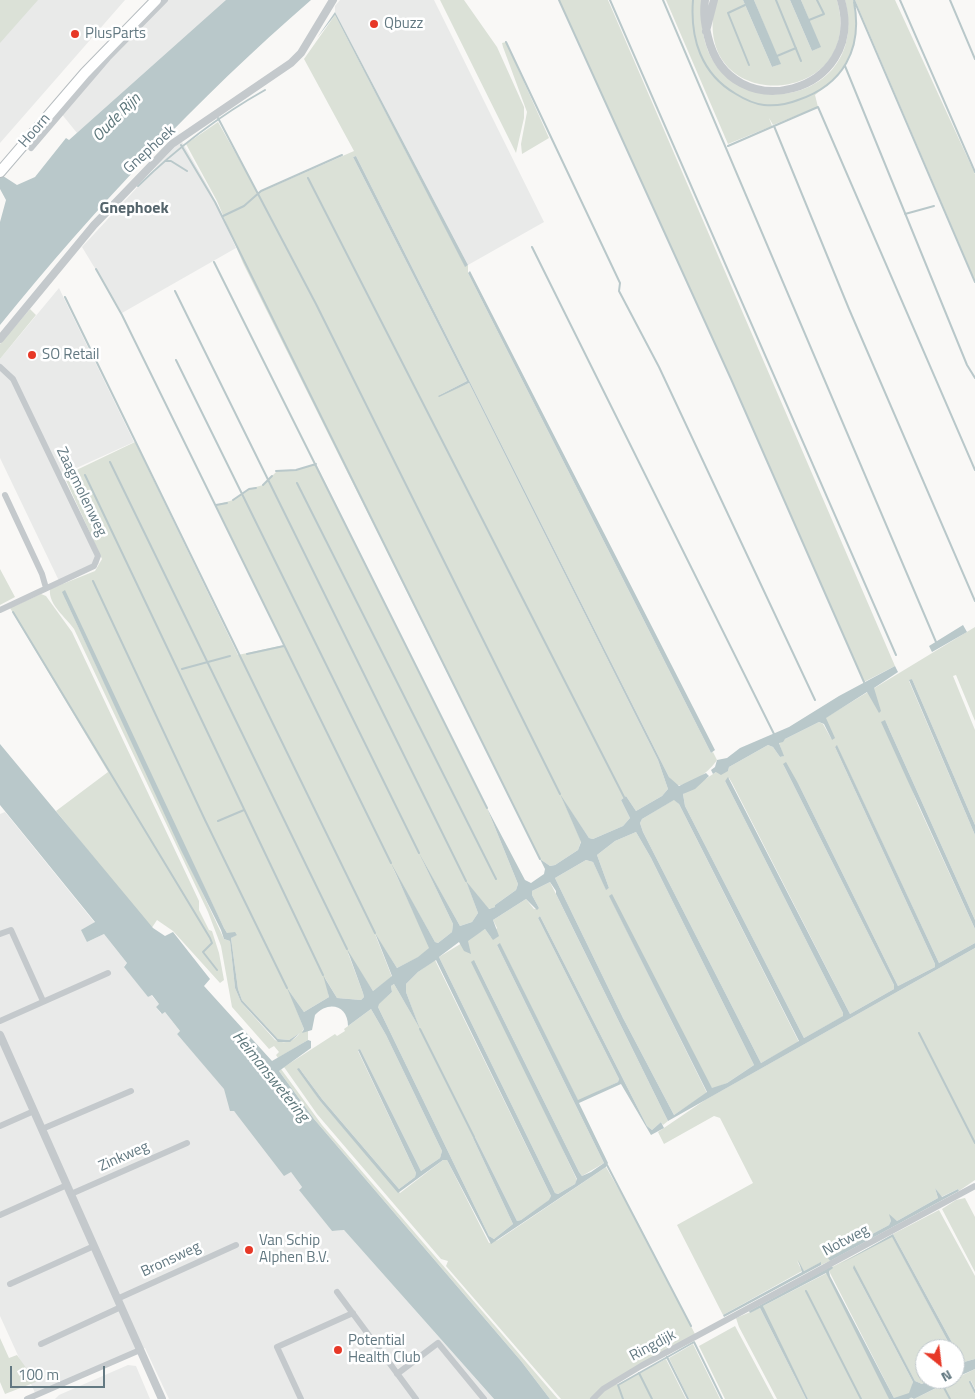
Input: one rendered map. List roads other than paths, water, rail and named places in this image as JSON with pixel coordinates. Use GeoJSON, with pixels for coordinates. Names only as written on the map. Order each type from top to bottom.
{"type":"FeatureCollection","features":[{"type":"Feature","properties":{"kind":"main road","name":"Hoorn"},"geometry":{"type":"LineString","coordinates":[[3,169],[153,3]]}},
{"type":"Feature","properties":{"kind":"street","name":"Hoorn"},"geometry":{"type":"LineString","coordinates":[[153,3],[165,0]]}},
{"type":"Feature","properties":{"kind":"street","name":"Gnephoek"},"geometry":{"type":"LineString","coordinates":[[0,339],[94,225],[172,144],[292,63],[301,53],[333,0]]}},
{"type":"Feature","properties":{"kind":"street"},"geometry":{"type":"LineString","coordinates":[[705,0],[703,23],[718,60],[734,78],[761,90],[788,90],[810,82],[833,60],[842,41],[844,29],[841,0]]}},
{"type":"Feature","properties":{"kind":"street"},"geometry":{"type":"LineString","coordinates":[[706,31],[714,0]]}},
{"type":"Feature","properties":{"kind":"street","name":"Hoorn"},"geometry":{"type":"LineString","coordinates":[[31,148],[73,93]]}},
{"type":"Feature","properties":{"kind":"street","name":"Zaagmolenweg"},"geometry":{"type":"LineString","coordinates":[[0,367],[13,379],[98,556],[94,566],[0,610]]}},
{"type":"Feature","properties":{"kind":"street"},"geometry":{"type":"LineString","coordinates":[[5,495],[42,574],[46,588]]}},
{"type":"Feature","properties":{"kind":"street"},"geometry":{"type":"LineString","coordinates":[[0,934],[11,930],[43,1001]]}},
{"type":"Feature","properties":{"kind":"street"},"geometry":{"type":"LineString","coordinates":[[0,1022],[108,973]]}},
{"type":"Feature","properties":{"kind":"street"},"geometry":{"type":"LineString","coordinates":[[0,1035],[162,1399]]}},
{"type":"Feature","properties":{"kind":"street"},"geometry":{"type":"LineString","coordinates":[[42,1129],[131,1091]]}},
{"type":"Feature","properties":{"kind":"street"},"geometry":{"type":"LineString","coordinates":[[0,1126],[34,1112]]}},
{"type":"Feature","properties":{"kind":"street","name":"Zinkweg"},"geometry":{"type":"LineString","coordinates":[[71,1194],[187,1143]]}},
{"type":"Feature","properties":{"kind":"street"},"geometry":{"type":"LineString","coordinates":[[0,1215],[67,1185]]}},
{"type":"Feature","properties":{"kind":"street","name":"Notweg"},"geometry":{"type":"LineString","coordinates":[[730,1319],[975,1186]]}},
{"type":"Feature","properties":{"kind":"street","name":"Bronsweg"},"geometry":{"type":"LineString","coordinates":[[118,1299],[236,1245]]}},
{"type":"Feature","properties":{"kind":"street"},"geometry":{"type":"LineString","coordinates":[[10,1284],[94,1246]]}},
{"type":"Feature","properties":{"kind":"street"},"geometry":{"type":"LineString","coordinates":[[338,1292],[416,1399]]}},
{"type":"Feature","properties":{"kind":"street"},"geometry":{"type":"LineString","coordinates":[[41,1344],[121,1307]]}},
{"type":"Feature","properties":{"kind":"street"},"geometry":{"type":"LineString","coordinates":[[301,1399],[277,1347],[353,1313]]}},
{"type":"Feature","properties":{"kind":"street","name":"Ringdijk"},"geometry":{"type":"LineString","coordinates":[[593,1399],[603,1388],[730,1319]]}},
{"type":"Feature","properties":{"kind":"street"},"geometry":{"type":"LineString","coordinates":[[397,1374],[438,1343],[484,1399]]}},
{"type":"Feature","properties":{"kind":"street"},"geometry":{"type":"LineString","coordinates":[[27,1399],[140,1350]]}},
{"type":"Feature","properties":{"kind":"water","name":"Oude Rijn"},"geometry":{"type":"Polygon","coordinates":[[[226,0],[311,0],[228,76],[148,156],[73,239],[0,325],[0,222],[6,200],[0,189],[0,174],[17,185],[35,177],[66,138],[69,140],[226,0]]]}},
{"type":"Feature","properties":{"kind":"water"},"geometry":{"type":"Polygon","coordinates":[[[743,0],[754,0],[781,64],[772,67],[743,0]]]}},
{"type":"Feature","properties":{"kind":"water"},"geometry":{"type":"Polygon","coordinates":[[[790,0],[801,0],[821,47],[812,51],[790,0]]]}},
{"type":"Feature","properties":{"kind":"water"},"geometry":{"type":"Polygon","coordinates":[[[335,12],[468,265],[465,267],[335,15],[317,38],[335,12]]]}},
{"type":"Feature","properties":{"kind":"water"},"geometry":{"type":"Polygon","coordinates":[[[356,156],[669,777],[679,786],[706,773],[709,776],[695,789],[683,794],[685,806],[804,1038],[843,1016],[843,1013],[725,781],[728,777],[850,1014],[894,989],[894,985],[783,764],[786,762],[898,986],[935,967],[935,964],[835,747],[837,745],[939,963],[975,943],[975,948],[668,1121],[556,891],[550,882],[532,891],[532,895],[539,908],[537,910],[526,899],[493,920],[499,936],[493,940],[485,929],[468,941],[471,954],[464,951],[459,942],[439,957],[555,1193],[558,1194],[575,1184],[577,1179],[471,962],[474,960],[579,1172],[582,1176],[591,1172],[604,1163],[497,945],[500,943],[578,1100],[618,1082],[619,1079],[538,918],[540,916],[647,1126],[652,1130],[661,1122],[664,1128],[651,1135],[621,1084],[579,1103],[608,1163],[606,1167],[491,1244],[447,1160],[443,1160],[398,1193],[320,1101],[297,1069],[299,1068],[322,1099],[399,1189],[415,1177],[416,1173],[358,1050],[360,1049],[421,1171],[440,1158],[442,1151],[386,1035],[371,1009],[348,1026],[345,1014],[337,1007],[320,1010],[315,1015],[312,1030],[302,1033],[304,1029],[287,988],[304,1012],[329,997],[323,975],[337,998],[361,1000],[364,997],[363,993],[347,949],[373,991],[392,976],[375,933],[397,968],[418,957],[429,948],[391,863],[435,942],[438,943],[452,932],[453,924],[419,853],[460,926],[472,922],[478,913],[466,881],[489,909],[495,907],[495,905],[516,890],[518,884],[487,808],[525,880],[531,883],[544,874],[545,869],[540,859],[550,866],[555,865],[578,850],[581,842],[560,794],[589,838],[593,839],[623,826],[630,818],[621,800],[626,796],[636,811],[662,796],[668,789],[658,760],[469,383],[438,396],[467,381],[353,157],[356,156]],[[674,800],[642,819],[640,823],[761,1063],[799,1041],[679,804],[674,800]],[[636,832],[615,841],[597,855],[609,888],[606,890],[593,862],[586,860],[555,878],[623,1018],[674,1115],[707,1092],[609,896],[612,894],[712,1088],[727,1083],[754,1065],[651,858],[636,832]],[[436,960],[418,972],[406,984],[406,992],[420,1029],[394,984],[391,986],[392,992],[378,1007],[489,1236],[494,1239],[513,1224],[473,1138],[475,1137],[517,1221],[549,1200],[551,1196],[436,960]]]}},
{"type":"Feature","properties":{"kind":"water"},"geometry":{"type":"Polygon","coordinates":[[[470,271],[715,750],[711,753],[468,273],[470,271]]]}},
{"type":"Feature","properties":{"kind":"water"},"geometry":{"type":"Polygon","coordinates":[[[65,590],[224,928],[227,933],[235,932],[237,935],[231,938],[238,989],[242,1000],[278,1039],[289,1040],[300,1033],[290,1042],[278,1042],[241,1002],[235,988],[230,941],[224,939],[181,850],[62,592],[65,590]]]}},
{"type":"Feature","properties":{"kind":"water"},"geometry":{"type":"Polygon","coordinates":[[[963,625],[967,632],[932,652],[929,646],[963,625]]]}},
{"type":"Feature","properties":{"kind":"water"},"geometry":{"type":"Polygon","coordinates":[[[895,666],[898,672],[874,688],[881,711],[879,713],[867,692],[826,718],[835,738],[832,740],[824,724],[819,722],[779,743],[784,756],[780,757],[773,747],[768,745],[729,767],[728,771],[721,775],[716,772],[713,774],[711,770],[715,767],[717,760],[727,758],[740,748],[789,727],[839,696],[895,666]]]}},
{"type":"Feature","properties":{"kind":"water"},"geometry":{"type":"Polygon","coordinates":[[[912,679],[975,825],[975,835],[909,680],[912,679]]]}},
{"type":"Feature","properties":{"kind":"water"},"geometry":{"type":"Polygon","coordinates":[[[885,720],[975,920],[975,929],[881,722],[885,720]]]}},
{"type":"Feature","properties":{"kind":"water","name":"Heimanswetering"},"geometry":{"type":"Polygon","coordinates":[[[0,744],[153,928],[165,936],[173,932],[210,979],[204,986],[272,1061],[308,1040],[311,1041],[311,1048],[279,1071],[314,1119],[521,1361],[550,1399],[494,1399],[344,1230],[332,1231],[299,1190],[302,1187],[291,1172],[284,1176],[234,1111],[230,1111],[224,1089],[177,1034],[180,1031],[165,1012],[162,1014],[156,1007],[159,1004],[152,995],[148,997],[124,967],[127,963],[104,934],[87,942],[81,930],[95,922],[0,805],[0,744]]]}},
{"type":"Feature","properties":{"kind":"water"},"geometry":{"type":"Polygon","coordinates":[[[935,1188],[942,1197],[958,1189],[959,1191],[830,1261],[828,1258],[889,1225],[891,1221],[889,1214],[897,1221],[938,1198],[935,1188]]]}},
{"type":"Feature","properties":{"kind":"water"},"geometry":{"type":"Polygon","coordinates":[[[893,1234],[950,1339],[947,1339],[892,1237],[840,1264],[893,1234]]]}},
{"type":"Feature","properties":{"kind":"water"},"geometry":{"type":"Polygon","coordinates":[[[798,1260],[804,1271],[821,1262],[821,1265],[724,1317],[723,1315],[802,1272],[798,1260]]]}},
{"type":"Feature","properties":{"kind":"water"},"geometry":{"type":"Polygon","coordinates":[[[854,1265],[915,1381],[915,1389],[934,1389],[914,1399],[910,1397],[907,1399],[889,1399],[826,1273],[763,1306],[808,1399],[806,1399],[760,1308],[750,1313],[749,1311],[832,1266],[833,1268],[829,1271],[830,1276],[894,1398],[909,1393],[913,1382],[853,1268],[854,1265]]]}},
{"type":"Feature","properties":{"kind":"water"},"geometry":{"type":"Polygon","coordinates":[[[975,1359],[975,1369],[965,1374],[965,1362],[975,1359]]]}},
{"type":"Feature","properties":{"kind":"waterway"},"geometry":{"type":"LineString","coordinates":[[559,0],[731,379],[864,682]]}},
{"type":"Feature","properties":{"kind":"waterway"},"geometry":{"type":"LineString","coordinates":[[610,0],[896,655]]}},
{"type":"Feature","properties":{"kind":"waterway"},"geometry":{"type":"LineString","coordinates":[[663,0],[936,642]]}},
{"type":"Feature","properties":{"kind":"waterway"},"geometry":{"type":"LineString","coordinates":[[693,0],[696,41],[706,65],[724,86],[736,94],[753,102],[768,105],[790,103],[798,100],[827,85],[838,75],[852,50],[856,19],[854,2]]}},
{"type":"Feature","properties":{"kind":"waterway"},"geometry":{"type":"LineString","coordinates":[[776,0],[801,61]]}},
{"type":"Feature","properties":{"kind":"waterway"},"geometry":{"type":"LineString","coordinates":[[809,20],[824,14],[817,0]]}},
{"type":"Feature","properties":{"kind":"waterway"},"geometry":{"type":"LineString","coordinates":[[854,0],[975,282]]}},
{"type":"Feature","properties":{"kind":"waterway"},"geometry":{"type":"LineString","coordinates":[[900,0],[975,172]]}},
{"type":"Feature","properties":{"kind":"waterway"},"geometry":{"type":"LineString","coordinates":[[950,0],[975,59]]}},
{"type":"Feature","properties":{"kind":"waterway"},"geometry":{"type":"LineString","coordinates":[[745,5],[728,13],[749,65]]}},
{"type":"Feature","properties":{"kind":"waterway"},"geometry":{"type":"LineString","coordinates":[[506,42],[620,283],[619,291],[659,367],[815,700]]}},
{"type":"Feature","properties":{"kind":"waterway"},"geometry":{"type":"LineString","coordinates":[[777,56],[796,48]]}},
{"type":"Feature","properties":{"kind":"waterway"},"geometry":{"type":"LineString","coordinates":[[845,66],[967,365],[975,378]]}},
{"type":"Feature","properties":{"kind":"waterway"},"geometry":{"type":"LineString","coordinates":[[138,186],[198,134],[230,111],[265,90]]}},
{"type":"Feature","properties":{"kind":"waterway"},"geometry":{"type":"LineString","coordinates":[[975,470],[818,107],[774,126],[849,309],[975,601]]}},
{"type":"Feature","properties":{"kind":"waterway"},"geometry":{"type":"LineString","coordinates":[[218,118],[316,304],[560,794]]}},
{"type":"Feature","properties":{"kind":"waterway"},"geometry":{"type":"LineString","coordinates":[[728,146],[774,126]]}},
{"type":"Feature","properties":{"kind":"waterway"},"geometry":{"type":"LineString","coordinates":[[181,145],[215,202],[540,859]]}},
{"type":"Feature","properties":{"kind":"waterway"},"geometry":{"type":"LineString","coordinates":[[223,216],[244,206],[261,191],[342,155]]}},
{"type":"Feature","properties":{"kind":"waterway"},"geometry":{"type":"LineString","coordinates":[[165,161],[171,161],[187,171]]}},
{"type":"Feature","properties":{"kind":"waterway"},"geometry":{"type":"LineString","coordinates":[[308,178],[624,797]]}},
{"type":"Feature","properties":{"kind":"waterway"},"geometry":{"type":"LineString","coordinates":[[905,214],[934,206]]}},
{"type":"Feature","properties":{"kind":"waterway"},"geometry":{"type":"LineString","coordinates":[[532,247],[774,734]]}},
{"type":"Feature","properties":{"kind":"waterway"},"geometry":{"type":"LineString","coordinates":[[214,262],[487,808]]}},
{"type":"Feature","properties":{"kind":"waterway"},"geometry":{"type":"LineString","coordinates":[[96,269],[122,315],[391,863]]}},
{"type":"Feature","properties":{"kind":"waterway"},"geometry":{"type":"LineString","coordinates":[[175,291],[466,881]]}},
{"type":"Feature","properties":{"kind":"waterway"},"geometry":{"type":"LineString","coordinates":[[65,297],[375,933]]}},
{"type":"Feature","properties":{"kind":"waterway"},"geometry":{"type":"LineString","coordinates":[[176,360],[419,853]]}},
{"type":"Feature","properties":{"kind":"waterway"},"geometry":{"type":"LineString","coordinates":[[110,462],[347,949]]}},
{"type":"Feature","properties":{"kind":"waterway"},"geometry":{"type":"LineString","coordinates":[[276,471],[296,470],[316,464]]}},
{"type":"Feature","properties":{"kind":"waterway"},"geometry":{"type":"LineString","coordinates":[[85,475],[323,975]]}},
{"type":"Feature","properties":{"kind":"waterway"},"geometry":{"type":"LineString","coordinates":[[263,485],[272,476]]}},
{"type":"Feature","properties":{"kind":"waterway"},"geometry":{"type":"LineString","coordinates":[[297,483],[496,879]]}},
{"type":"Feature","properties":{"kind":"waterway"},"geometry":{"type":"LineString","coordinates":[[233,500],[249,489],[256,488]]}},
{"type":"Feature","properties":{"kind":"waterway"},"geometry":{"type":"LineString","coordinates":[[216,505],[227,503]]}},
{"type":"Feature","properties":{"kind":"waterway"},"geometry":{"type":"LineString","coordinates":[[93,581],[205,820],[287,988]]}},
{"type":"Feature","properties":{"kind":"waterway"},"geometry":{"type":"LineString","coordinates":[[13,612],[210,938],[212,943],[203,952],[217,970]]}},
{"type":"Feature","properties":{"kind":"waterway"},"geometry":{"type":"LineString","coordinates":[[247,654],[284,646]]}},
{"type":"Feature","properties":{"kind":"waterway"},"geometry":{"type":"LineString","coordinates":[[182,669],[230,656]]}},
{"type":"Feature","properties":{"kind":"waterway"},"geometry":{"type":"LineString","coordinates":[[218,821],[244,810]]}},
{"type":"Feature","properties":{"kind":"waterway"},"geometry":{"type":"LineString","coordinates":[[420,1029],[474,1137]]}},
{"type":"Feature","properties":{"kind":"waterway"},"geometry":{"type":"LineString","coordinates":[[919,1033],[975,1143]]}},
{"type":"Feature","properties":{"kind":"waterway"},"geometry":{"type":"LineString","coordinates":[[607,1165],[691,1326]]}},
{"type":"Feature","properties":{"kind":"waterway"},"geometry":{"type":"LineString","coordinates":[[806,1291],[861,1399]]}},
{"type":"Feature","properties":{"kind":"waterway"},"geometry":{"type":"LineString","coordinates":[[623,1399],[618,1385],[694,1342],[722,1399]]}},
{"type":"Feature","properties":{"kind":"waterway"},"geometry":{"type":"LineString","coordinates":[[667,1357],[688,1399]]}},
{"type":"Feature","properties":{"kind":"waterway"},"geometry":{"type":"LineString","coordinates":[[639,1373],[652,1399]]}},
{"type":"Feature","properties":{"kind":"waterway"},"geometry":{"type":"LineString","coordinates":[[970,1382],[975,1392]]}},
{"type":"Feature","properties":{"kind":"waterway"},"geometry":{"type":"LineString","coordinates":[[945,1389],[950,1399]]}},
{"type":"Feature","properties":{"kind":"place","name":"Qbuzz"},"geometry":{"type":"Point","coordinates":[374,24]}},
{"type":"Feature","properties":{"kind":"place","name":"PlusParts"},"geometry":{"type":"Point","coordinates":[75,34]}},
{"type":"Feature","properties":{"kind":"place","name":"SO Retail"},"geometry":{"type":"Point","coordinates":[32,355]}},
{"type":"Feature","properties":{"kind":"place","name":"Van Schip Alphen B.V."},"geometry":{"type":"Point","coordinates":[249,1250]}},
{"type":"Feature","properties":{"kind":"place","name":"Potential Health Club"},"geometry":{"type":"Point","coordinates":[338,1350]}},
{"type":"Feature","properties":{"kind":"district","name":"Gnephoek"},"geometry":{"type":"Point","coordinates":[134,209]}}]}
